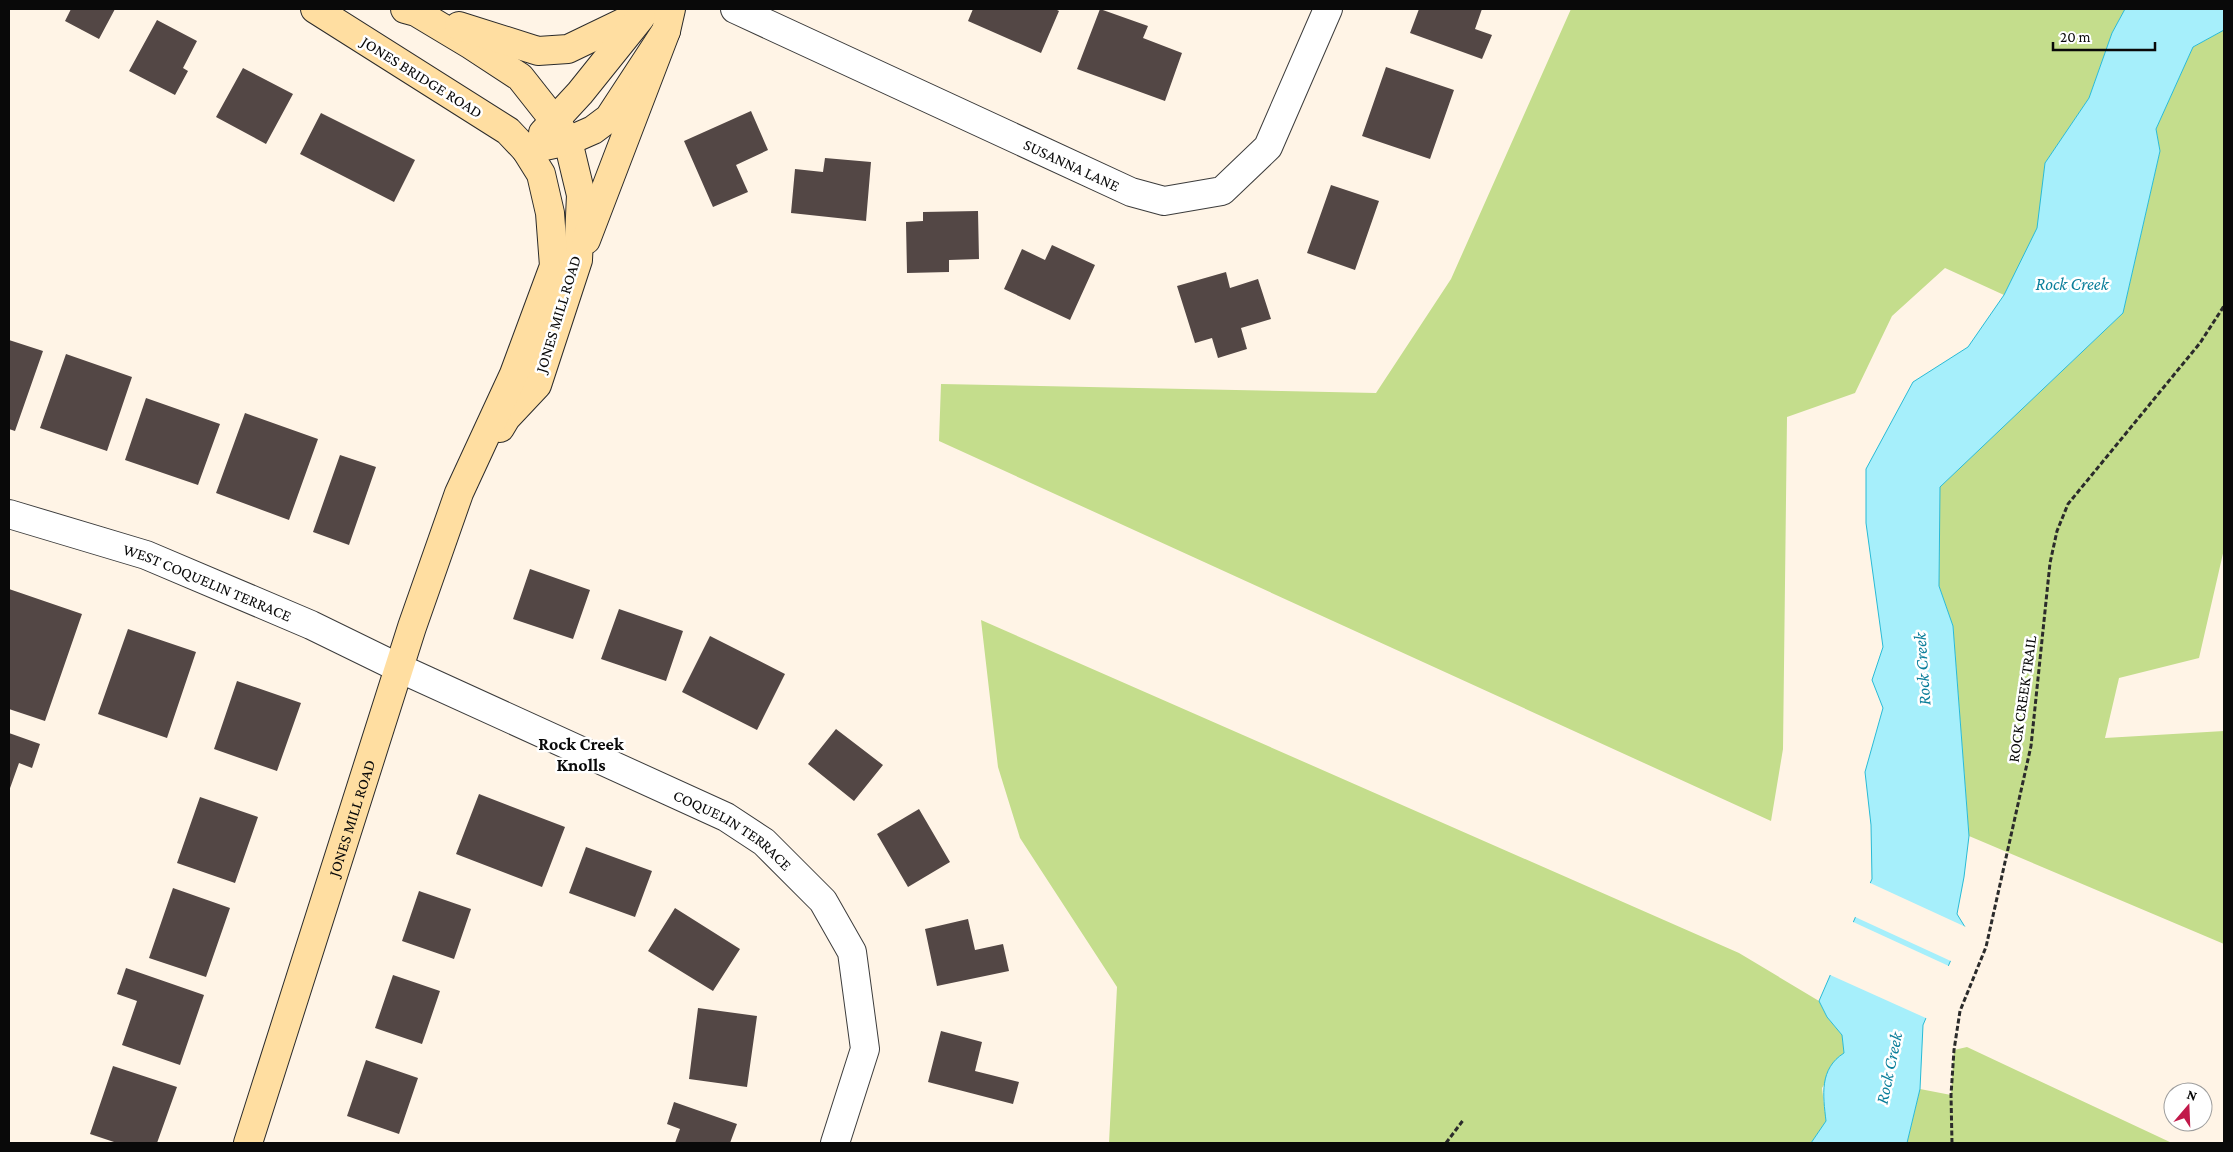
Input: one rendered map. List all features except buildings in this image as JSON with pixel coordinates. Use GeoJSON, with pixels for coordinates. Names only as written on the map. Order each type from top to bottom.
{"type":"FeatureCollection","features":[{"type":"Feature","properties":{"kind":"main road","name":"JONES BRIDGE ROAD"},"geometry":{"type":"LineString","coordinates":[[315,9],[508,132],[526,150]]}},
{"type":"Feature","properties":{"kind":"main road"},"geometry":{"type":"LineString","coordinates":[[410,11],[520,77],[561,131]]}},
{"type":"Feature","properties":{"kind":"main road"},"geometry":{"type":"LineString","coordinates":[[410,11],[538,50],[568,49],[658,15]]}},
{"type":"Feature","properties":{"kind":"main road"},"geometry":{"type":"LineString","coordinates":[[526,150],[561,131],[593,130],[609,118],[658,15]]}},
{"type":"Feature","properties":{"kind":"main road"},"geometry":{"type":"LineString","coordinates":[[561,131],[580,93],[658,15]]}},
{"type":"Feature","properties":{"kind":"main road"},"geometry":{"type":"LineString","coordinates":[[578,260],[658,15]]}},
{"type":"Feature","properties":{"kind":"main road","name":"JONES MILL ROAD"},"geometry":{"type":"LineString","coordinates":[[459,493],[506,418],[537,385],[578,260],[581,195],[561,131]]}},
{"type":"Feature","properties":{"kind":"main road","name":"JONES MILL ROAD"},"geometry":{"type":"LineString","coordinates":[[248,1143],[399,668],[459,493],[514,374],[554,266],[548,205],[540,174],[526,150]]}},
{"type":"Feature","properties":{"kind":"street","name":"SUSANNA LANE"},"geometry":{"type":"LineString","coordinates":[[735,9],[1131,192],[1164,201],[1222,191],[1268,147],[1328,9]]}},
{"type":"Feature","properties":{"kind":"street","name":"WEST COQUELIN TERRACE"},"geometry":{"type":"LineString","coordinates":[[9,514],[146,555],[311,625],[399,668]]}},
{"type":"Feature","properties":{"kind":"street","name":"COQUELIN TERRACE"},"geometry":{"type":"LineString","coordinates":[[399,668],[726,817],[764,842],[823,901],[852,952],[865,1049],[835,1143]]}},
{"type":"Feature","properties":{"kind":"path","name":"ROCK CREEK TRAIL"},"geometry":{"type":"LineString","coordinates":[[1952,1143],[1952,1086],[1960,1011],[1986,948],[2031,746],[2050,563],[2057,532],[2068,504],[2200,343],[2224,306]]}},
{"type":"Feature","properties":{"kind":"path"},"geometry":{"type":"LineString","coordinates":[[1446,1143],[1464,1119]]}},
{"type":"Feature","properties":{"kind":"green space"},"geometry":{"type":"Polygon","coordinates":[[[1571,9],[2125,9],[2112,33],[2089,98],[2045,163],[2038,228],[2004,295],[1945,268],[1892,316],[1855,393],[1787,417],[1783,749],[1771,821],[939,441],[941,384],[1376,393],[1451,279],[1571,9]]]}},
{"type":"Feature","properties":{"kind":"green space"},"geometry":{"type":"Polygon","coordinates":[[[2224,30],[2224,549],[2199,658],[2119,678],[2105,738],[2224,731],[2224,944],[1969,836],[1953,626],[1939,586],[1940,487],[2123,313],[2160,151],[2156,129],[2193,47],[2224,30]]]}},
{"type":"Feature","properties":{"kind":"green space"},"geometry":{"type":"Polygon","coordinates":[[[981,620],[1739,953],[1819,1001],[1827,1017],[1842,1035],[1844,1053],[1822,1088],[1826,1121],[1811,1143],[1109,1143],[1117,987],[1020,838],[998,767],[981,620]]]}},
{"type":"Feature","properties":{"kind":"green space"},"geometry":{"type":"Polygon","coordinates":[[[1967,1047],[2172,1143],[1907,1143],[1920,1089],[1951,1095],[1954,1050],[1967,1047]]]}},
{"type":"Feature","properties":{"kind":"water","name":"Rock Creek"},"geometry":{"type":"Polygon","coordinates":[[[2125,9],[2224,9],[2224,30],[2193,47],[2156,129],[2160,151],[2123,313],[1940,487],[1939,586],[1953,626],[1969,836],[1957,914],[1965,927],[1923,1025],[1920,1089],[1907,1143],[1811,1143],[1826,1121],[1824,1092],[1827,1075],[1836,1059],[1844,1053],[1842,1035],[1827,1017],[1819,1001],[1872,879],[1871,825],[1865,772],[1883,708],[1872,680],[1883,647],[1866,523],[1866,469],[1913,382],[1968,347],[2004,295],[2037,228],[2045,163],[2089,98],[2112,33],[2125,9]]]}},
{"type":"Feature","properties":{"kind":"pier"},"geometry":{"type":"Polygon","coordinates":[[[1868,882],[1968,928],[1953,962],[1853,916],[1868,882]]]}},
{"type":"Feature","properties":{"kind":"pier"},"geometry":{"type":"Polygon","coordinates":[[[1851,921],[1951,967],[1928,1019],[1828,974],[1851,921]]]}},
{"type":"Feature","properties":{"kind":"district","name":"Rock Creek Knolls"},"geometry":{"type":"Point","coordinates":[581,754]}}]}
